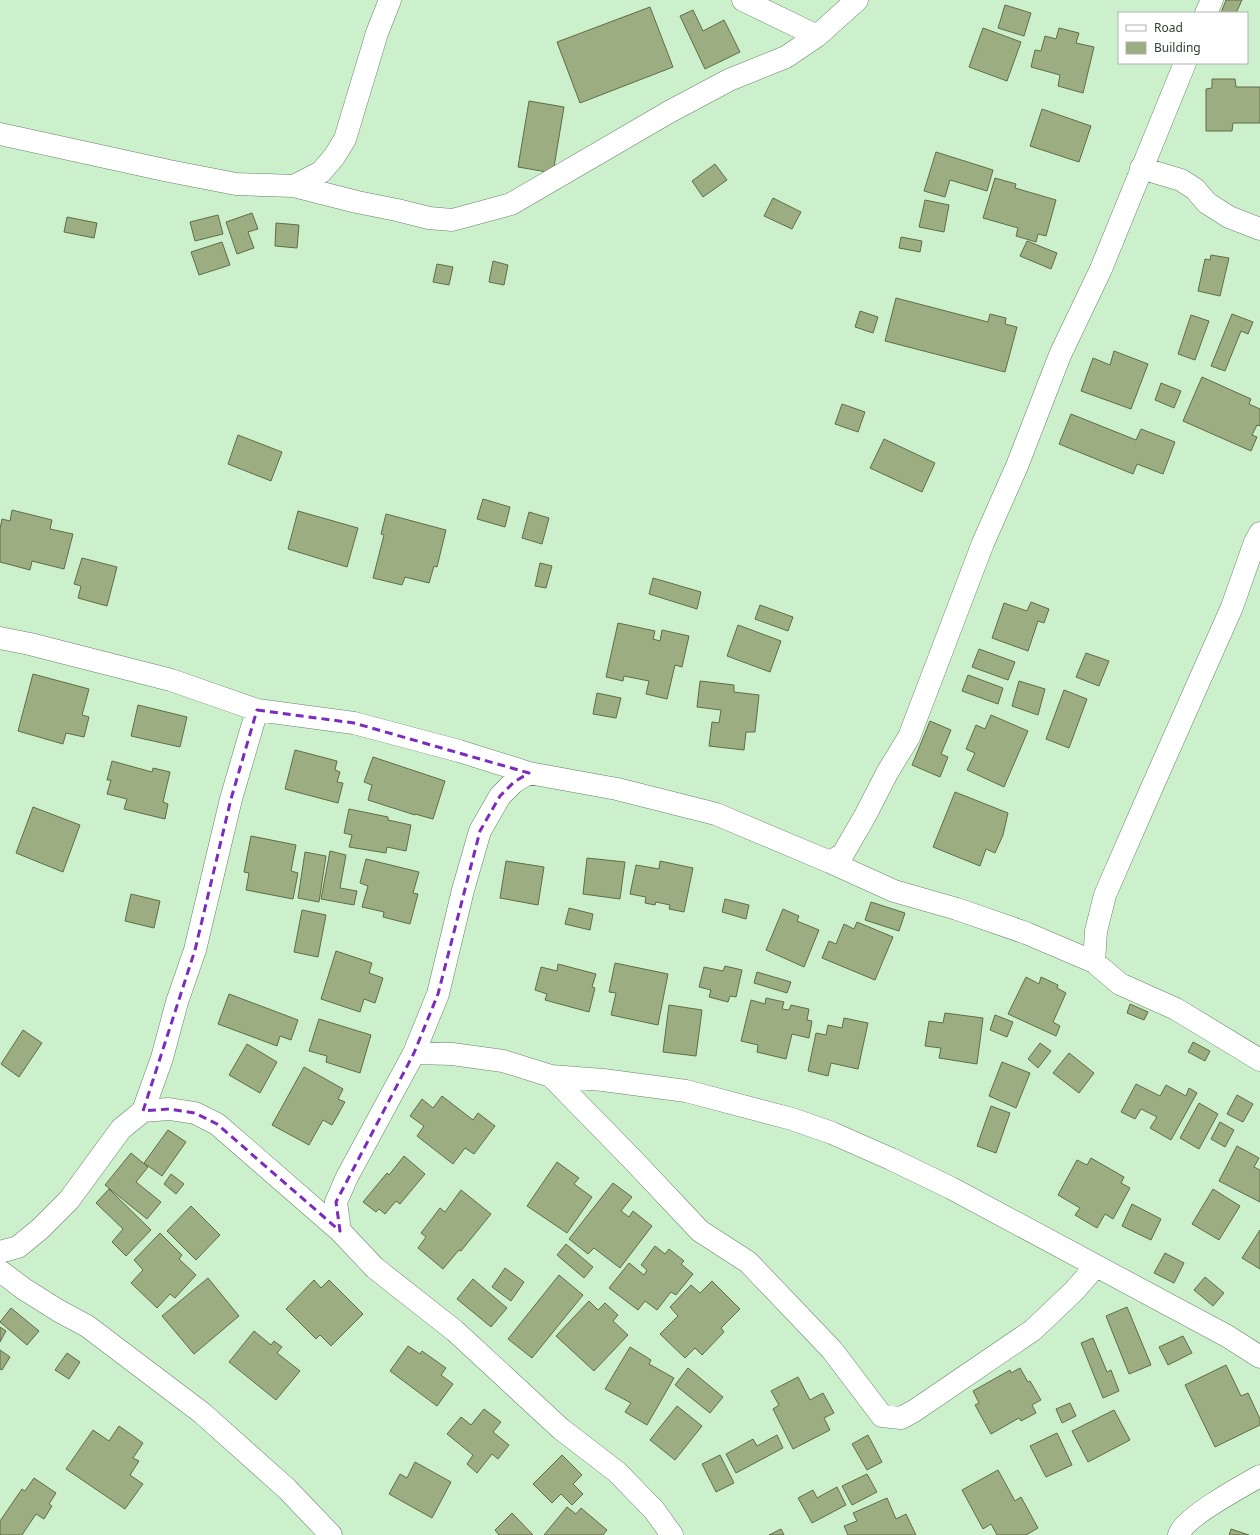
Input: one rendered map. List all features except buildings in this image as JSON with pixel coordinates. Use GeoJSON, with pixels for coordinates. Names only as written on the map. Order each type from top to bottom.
{"type":"FeatureCollection","features":[{"type":"Feature","properties":{"kind":"street"},"geometry":{"type":"LineString","coordinates":[[294,186],[321,172],[334,157],[345,138],[377,33],[390,0]]}},
{"type":"Feature","properties":{"kind":"street"},"geometry":{"type":"LineString","coordinates":[[744,0],[817,36]]}},
{"type":"Feature","properties":{"kind":"street"},"geometry":{"type":"LineString","coordinates":[[0,134],[169,171],[228,182],[294,186],[429,218],[452,220],[511,204],[669,112],[730,80],[786,57],[817,36],[857,0]]}},
{"type":"Feature","properties":{"kind":"street"},"geometry":{"type":"LineString","coordinates":[[1206,12],[1212,0]]}},
{"type":"Feature","properties":{"kind":"street"},"geometry":{"type":"LineString","coordinates":[[830,862],[843,854],[866,816],[888,773],[909,737],[984,543],[1017,466],[1060,355],[1101,269],[1185,64]]}},
{"type":"Feature","properties":{"kind":"street"},"geometry":{"type":"LineString","coordinates":[[1141,168],[1181,180],[1195,189],[1207,203],[1229,217],[1260,229]]}},
{"type":"Feature","properties":{"kind":"street"},"geometry":{"type":"LineString","coordinates":[[1094,962],[1096,931],[1105,895],[1232,608],[1255,542],[1260,533]]}},
{"type":"Feature","properties":{"kind":"street"},"geometry":{"type":"LineString","coordinates":[[2,645],[30,644],[171,680],[257,710],[354,723],[459,751],[529,773],[618,789],[716,814],[830,862],[894,891],[957,908],[1019,930],[1094,962],[1120,984],[1176,1009],[1260,1060]]}},
{"type":"Feature","properties":{"kind":"street"},"geometry":{"type":"LineString","coordinates":[[0,1252],[18,1247],[40,1229],[68,1200],[121,1129],[144,1111],[162,1058],[177,1002],[195,950],[231,799],[257,710]]}},
{"type":"Feature","properties":{"kind":"street"},"geometry":{"type":"LineString","coordinates":[[340,1230],[336,1202],[414,1053],[438,994],[463,890],[480,831],[500,796],[514,782],[529,773]]}},
{"type":"Feature","properties":{"kind":"street"},"geometry":{"type":"LineString","coordinates":[[414,1053],[452,1054],[503,1062],[551,1076],[603,1080],[686,1091],[792,1118],[891,1159],[951,1188],[1227,1336],[1260,1357]]}},
{"type":"Feature","properties":{"kind":"street"},"geometry":{"type":"LineString","coordinates":[[551,1076],[700,1231],[748,1262],[832,1350],[882,1416],[901,1418],[914,1411],[1033,1330],[1074,1291],[1096,1266]]}},
{"type":"Feature","properties":{"kind":"street"},"geometry":{"type":"LineString","coordinates":[[144,1111],[169,1109],[196,1113],[217,1124],[340,1230],[375,1268],[455,1331],[561,1428],[616,1472],[654,1510],[672,1535]]}},
{"type":"Feature","properties":{"kind":"street"},"geometry":{"type":"LineString","coordinates":[[0,1271],[24,1289],[59,1311],[87,1326],[202,1413],[287,1489],[331,1535]]}},
{"type":"Feature","properties":{"kind":"street"},"geometry":{"type":"LineString","coordinates":[[1179,1535],[1180,1530],[1230,1492],[1260,1476]]}},
{"type":"Feature","properties":{"kind":"highlighted area"},"geometry":{"type":"Polygon","coordinates":[[[257,710],[354,723],[529,773],[514,782],[500,796],[480,831],[438,994],[414,1053],[336,1202],[340,1231],[217,1124],[195,1113],[169,1109],[143,1111],[195,950],[231,799],[257,710]]]}}]}
